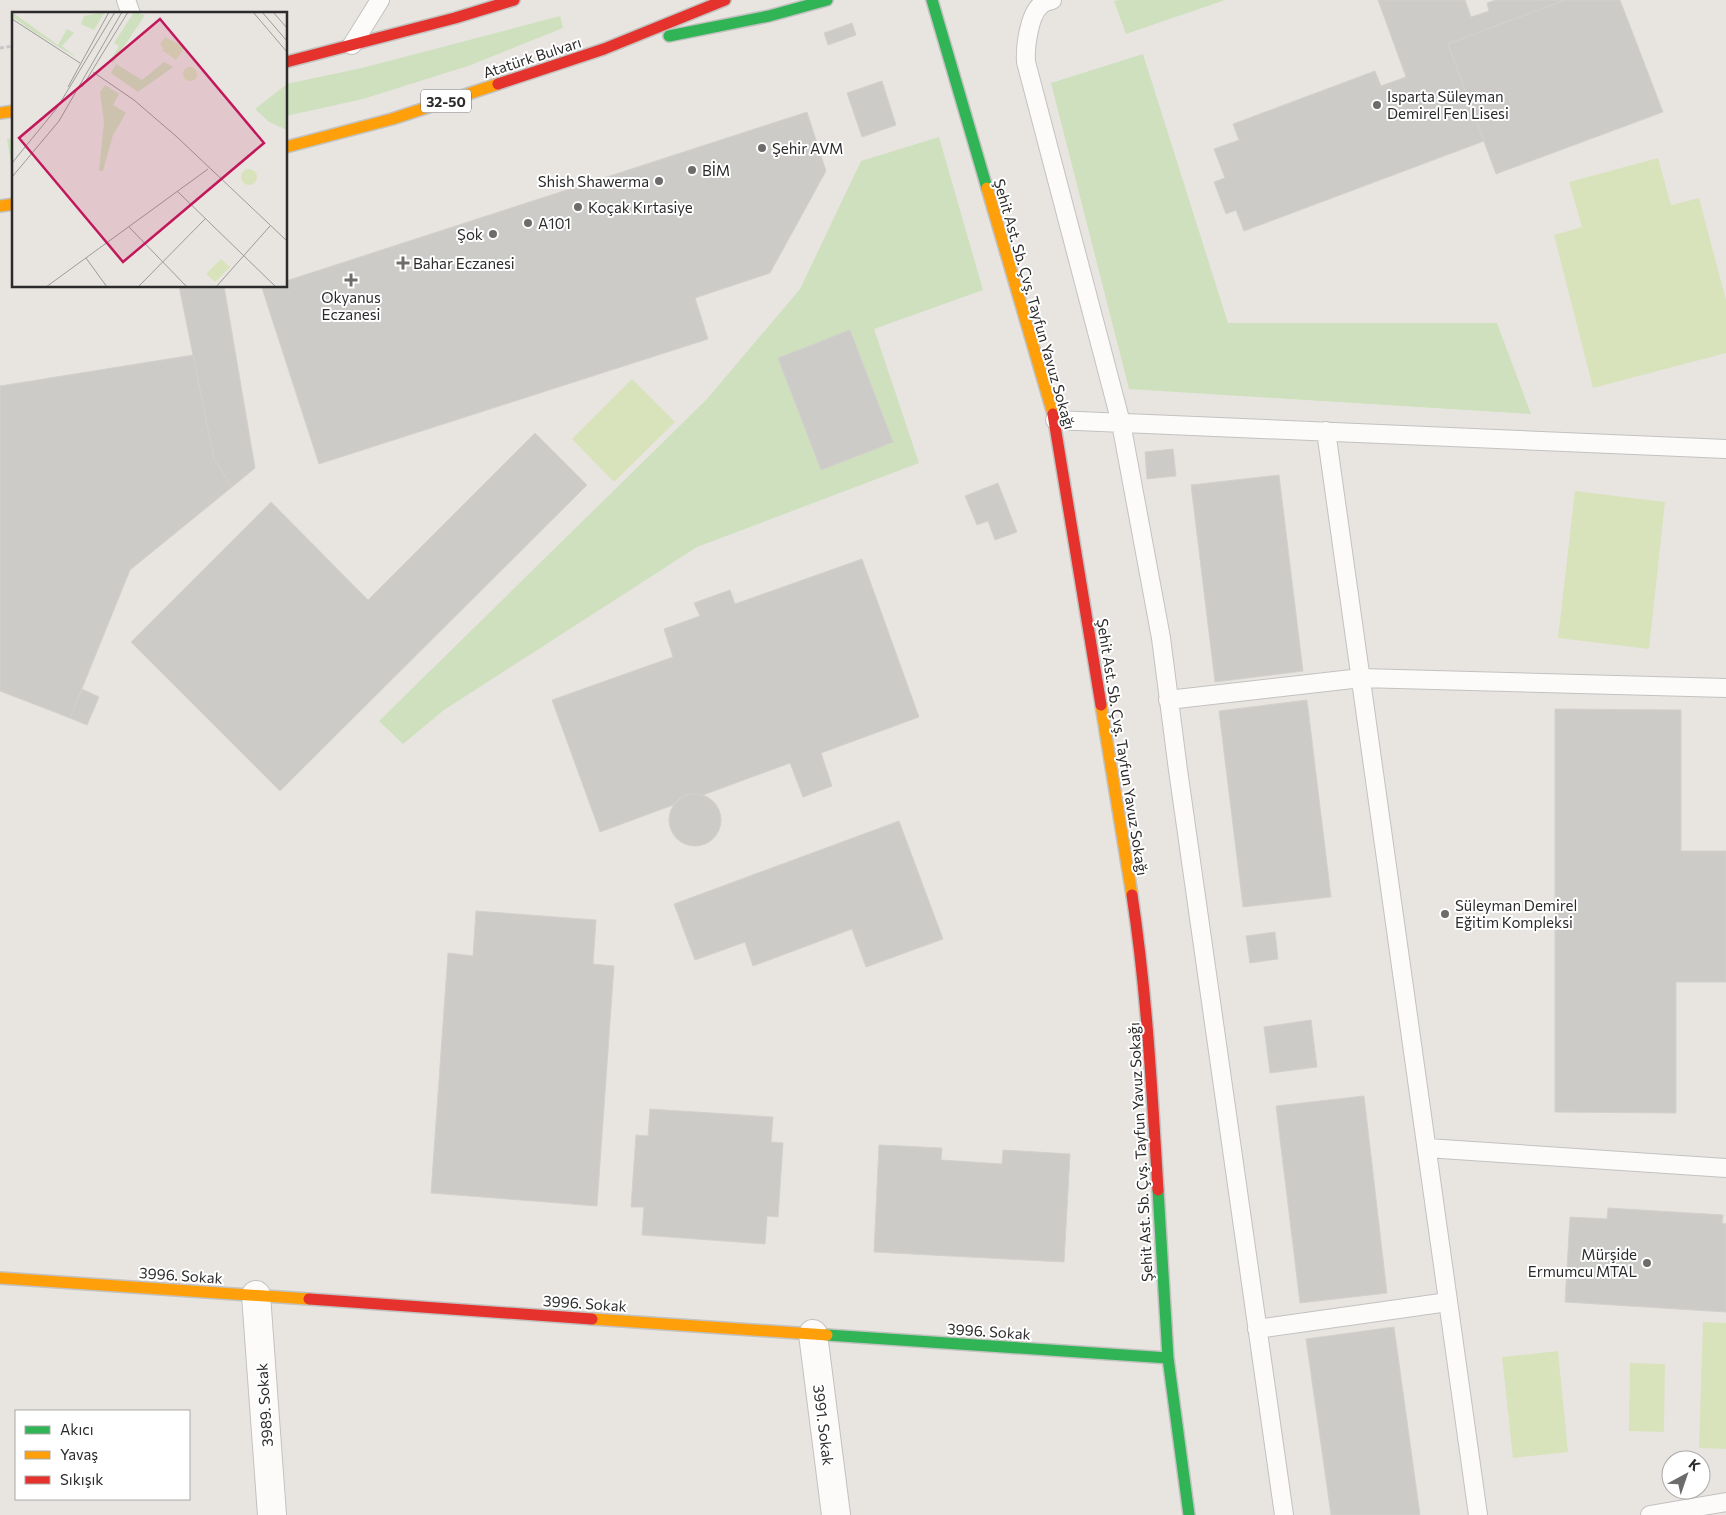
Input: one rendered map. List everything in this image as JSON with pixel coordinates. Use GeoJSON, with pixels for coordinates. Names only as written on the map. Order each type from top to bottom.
{"type":"FeatureCollection","features":[{"type":"Feature","properties":{"kind":"street"},"geometry":{"type":"LineString","coordinates":[[288,61],[514,0]]}},
{"type":"Feature","properties":{"kind":"street","name":"Atatürk Bulvarı"},"geometry":{"type":"LineString","coordinates":[[288,145],[392,119],[604,50],[725,0]]}},
{"type":"Feature","properties":{"kind":"street"},"geometry":{"type":"LineString","coordinates":[[604,50],[769,16],[827,0]]}},
{"type":"Feature","properties":{"kind":"street","name":"Şehit Ast. Sb. Çvş. Tayfun Yavuz Sokağı"},"geometry":{"type":"LineString","coordinates":[[932,0],[1055,420],[1139,941],[1148,1022],[1168,1358],[1188,1515]]}},
{"type":"Feature","properties":{"kind":"street","name":"3996. Sokak"},"geometry":{"type":"LineString","coordinates":[[0,1278],[1168,1358]]}},
{"type":"Feature","properties":{"kind":"street","name":"3989. Sokak"},"geometry":{"type":"LineString","coordinates":[[256,1295],[272,1515]]}},
{"type":"Feature","properties":{"kind":"street","name":"3991. Sokak"},"geometry":{"type":"LineString","coordinates":[[813,1334],[836,1515]]}},
{"type":"Feature","properties":{"kind":"lane"},"geometry":{"type":"LineString","coordinates":[[126,0],[130,12]]}},
{"type":"Feature","properties":{"kind":"lane"},"geometry":{"type":"LineString","coordinates":[[352,45],[380,0]]}},
{"type":"Feature","properties":{"kind":"lane"},"geometry":{"type":"LineString","coordinates":[[1052,0],[1041,5],[1034,15],[1026,43],[1026,62],[1121,423],[1161,638],[1168,700],[1284,1515]]}},
{"type":"Feature","properties":{"kind":"lane"},"geometry":{"type":"LineString","coordinates":[[1055,420],[1726,449]]}},
{"type":"Feature","properties":{"kind":"lane"},"geometry":{"type":"LineString","coordinates":[[1326,431],[1478,1515]]}},
{"type":"Feature","properties":{"kind":"lane"},"geometry":{"type":"LineString","coordinates":[[1168,700],[1361,678],[1726,688]]}},
{"type":"Feature","properties":{"kind":"lane"},"geometry":{"type":"LineString","coordinates":[[1426,1148],[1726,1168]]}},
{"type":"Feature","properties":{"kind":"lane"},"geometry":{"type":"LineString","coordinates":[[1257,1329],[1448,1302]]}},
{"type":"Feature","properties":{"kind":"lane"},"geometry":{"type":"LineString","coordinates":[[1650,1515],[1726,1502]]}},
{"type":"Feature","properties":{"kind":"green space"},"geometry":{"type":"Polygon","coordinates":[[[1225,0],[1126,34],[1114,1],[1225,0]]]}},
{"type":"Feature","properties":{"kind":"green space"},"geometry":{"type":"Polygon","coordinates":[[[560,16],[563,28],[471,65],[363,99],[288,116],[288,84],[362,68],[560,16]]]}},
{"type":"Feature","properties":{"kind":"green space"},"geometry":{"type":"Polygon","coordinates":[[[1143,54],[1228,323],[1497,323],[1531,414],[1129,389],[1051,83],[1143,54]]]}},
{"type":"Feature","properties":{"kind":"green space"},"geometry":{"type":"Polygon","coordinates":[[[939,137],[983,290],[874,329],[919,463],[697,547],[444,710],[403,744],[379,721],[707,399],[800,289],[861,161],[939,137]]]}},
{"type":"Feature","properties":{"kind":"green space"},"geometry":{"type":"Polygon","coordinates":[[[12,138],[12,170],[7,139],[12,138]]]}},
{"type":"Feature","properties":{"kind":"green space"},"geometry":{"type":"Polygon","coordinates":[[[1658,158],[1671,205],[1699,198],[1726,300],[1726,353],[1593,388],[1554,235],[1582,227],[1569,182],[1658,158]]]}},
{"type":"Feature","properties":{"kind":"green space"},"geometry":{"type":"Polygon","coordinates":[[[632,379],[675,422],[614,482],[572,439],[632,379]]]}},
{"type":"Feature","properties":{"kind":"green space"},"geometry":{"type":"Polygon","coordinates":[[[1575,491],[1665,502],[1649,649],[1558,638],[1575,491]]]}},
{"type":"Feature","properties":{"kind":"green space"},"geometry":{"type":"Polygon","coordinates":[[[1703,1322],[1726,1323],[1726,1449],[1699,1448],[1703,1322]]]}},
{"type":"Feature","properties":{"kind":"green space"},"geometry":{"type":"Polygon","coordinates":[[[1558,1351],[1568,1452],[1513,1458],[1502,1357],[1558,1351]]]}},
{"type":"Feature","properties":{"kind":"green space"},"geometry":{"type":"Polygon","coordinates":[[[1630,1363],[1665,1364],[1664,1432],[1629,1431],[1630,1363]]]}},
{"type":"Feature","properties":{"kind":"building","name":"Isparta Süleyman Demirel Fen Lisesi"},"geometry":{"type":"Polygon","coordinates":[[[1378,0],[1465,0],[1471,17],[1489,11],[1487,3],[1496,0],[1565,0],[1448,44],[1484,141],[1244,231],[1236,210],[1226,214],[1214,182],[1225,178],[1214,149],[1239,140],[1233,124],[1375,71],[1381,86],[1406,77],[1378,0]]]}},
{"type":"Feature","properties":{"kind":"building"},"geometry":{"type":"Polygon","coordinates":[[[1565,0],[1620,0],[1663,112],[1496,174],[1448,44],[1565,0]]]}},
{"type":"Feature","properties":{"kind":"building"},"geometry":{"type":"Polygon","coordinates":[[[852,23],[856,35],[828,45],[824,33],[852,23]]]}},
{"type":"Feature","properties":{"kind":"building"},"geometry":{"type":"Polygon","coordinates":[[[882,81],[896,125],[862,137],[847,93],[882,81]]]}},
{"type":"Feature","properties":{"kind":"building"},"geometry":{"type":"Polygon","coordinates":[[[807,112],[826,171],[770,273],[695,298],[708,339],[319,464],[262,288],[288,288],[288,280],[807,112]]]}},
{"type":"Feature","properties":{"kind":"building"},"geometry":{"type":"Polygon","coordinates":[[[179,288],[224,288],[255,468],[232,487],[214,459],[179,288]]]}},
{"type":"Feature","properties":{"kind":"building"},"geometry":{"type":"Polygon","coordinates":[[[850,330],[893,442],[821,470],[778,358],[850,330]]]}},
{"type":"Feature","properties":{"kind":"building"},"geometry":{"type":"Polygon","coordinates":[[[193,355],[214,459],[232,487],[130,570],[70,718],[0,691],[0,386],[193,355]]]}},
{"type":"Feature","properties":{"kind":"building"},"geometry":{"type":"Polygon","coordinates":[[[535,433],[587,485],[280,791],[131,642],[271,502],[368,600],[535,433]]]}},
{"type":"Feature","properties":{"kind":"building"},"geometry":{"type":"Polygon","coordinates":[[[1173,449],[1176,476],[1147,479],[1145,452],[1173,449]]]}},
{"type":"Feature","properties":{"kind":"building"},"geometry":{"type":"Polygon","coordinates":[[[1279,475],[1303,671],[1215,682],[1191,485],[1279,475]]]}},
{"type":"Feature","properties":{"kind":"building"},"geometry":{"type":"Polygon","coordinates":[[[998,483],[1017,532],[995,540],[988,521],[977,525],[965,496],[998,483]]]}},
{"type":"Feature","properties":{"kind":"building"},"geometry":{"type":"Polygon","coordinates":[[[862,559],[919,717],[821,753],[832,786],[803,797],[790,763],[703,795],[686,795],[673,805],[600,832],[552,700],[673,657],[664,629],[700,616],[694,603],[730,590],[735,604],[862,559]]]}},
{"type":"Feature","properties":{"kind":"building"},"geometry":{"type":"Polygon","coordinates":[[[82,689],[99,697],[87,725],[70,718],[82,689]]]}},
{"type":"Feature","properties":{"kind":"building"},"geometry":{"type":"Polygon","coordinates":[[[1307,700],[1331,897],[1243,907],[1219,711],[1307,700]]]}},
{"type":"Feature","properties":{"kind":"building"},"geometry":{"type":"Polygon","coordinates":[[[1555,709],[1681,710],[1681,851],[1726,851],[1726,982],[1676,982],[1676,1113],[1555,1112],[1555,709]]]}},
{"type":"Feature","properties":{"kind":"building"},"geometry":{"type":"Polygon","coordinates":[[[690,794],[700,794],[709,798],[717,806],[721,820],[717,834],[709,842],[700,846],[690,846],[681,842],[673,834],[669,825],[669,815],[673,806],[681,798],[690,794]]]}},
{"type":"Feature","properties":{"kind":"building"},"geometry":{"type":"Polygon","coordinates":[[[899,821],[943,939],[866,967],[852,929],[753,966],[745,942],[695,960],[674,904],[899,821]]]}},
{"type":"Feature","properties":{"kind":"building"},"geometry":{"type":"Polygon","coordinates":[[[476,911],[596,920],[593,964],[614,966],[597,1206],[431,1193],[448,953],[473,956],[476,911]]]}},
{"type":"Feature","properties":{"kind":"building"},"geometry":{"type":"Polygon","coordinates":[[[1275,932],[1278,959],[1250,963],[1246,936],[1275,932]]]}},
{"type":"Feature","properties":{"kind":"building"},"geometry":{"type":"Polygon","coordinates":[[[1311,1020],[1317,1067],[1270,1073],[1264,1027],[1311,1020]]]}},
{"type":"Feature","properties":{"kind":"building"},"geometry":{"type":"Polygon","coordinates":[[[1364,1096],[1387,1293],[1300,1303],[1276,1106],[1364,1096]]]}},
{"type":"Feature","properties":{"kind":"building"},"geometry":{"type":"Polygon","coordinates":[[[650,1109],[773,1117],[771,1142],[783,1143],[778,1217],[767,1216],[765,1244],[642,1235],[644,1207],[631,1207],[636,1135],[648,1136],[650,1109]]]}},
{"type":"Feature","properties":{"kind":"building"},"geometry":{"type":"Polygon","coordinates":[[[879,1145],[942,1148],[941,1160],[1002,1164],[1003,1150],[1070,1154],[1064,1262],[874,1252],[879,1145]]]}},
{"type":"Feature","properties":{"kind":"building","name":"Mürşide Ermumcu MTAL"},"geometry":{"type":"Polygon","coordinates":[[[1608,1208],[1723,1215],[1722,1223],[1726,1224],[1726,1312],[1565,1302],[1570,1217],[1607,1219],[1608,1208]]]}},
{"type":"Feature","properties":{"kind":"building"},"geometry":{"type":"Polygon","coordinates":[[[1394,1327],[1420,1515],[1331,1515],[1306,1339],[1394,1327]]]}},
{"type":"Feature","properties":{"kind":"traffic: fast"},"geometry":{"type":"LineString","coordinates":[[669,36],[769,16],[827,0]]}},
{"type":"Feature","properties":{"kind":"traffic: fast"},"geometry":{"type":"LineString","coordinates":[[932,0],[987,188]]}},
{"type":"Feature","properties":{"kind":"traffic: fast"},"geometry":{"type":"LineString","coordinates":[[1158,1190],[1168,1358],[1189,1515]]}},
{"type":"Feature","properties":{"kind":"traffic: fast"},"geometry":{"type":"LineString","coordinates":[[827,1335],[1168,1358]]}},
{"type":"Feature","properties":{"kind":"traffic: slow"},"geometry":{"type":"LineString","coordinates":[[288,146],[392,119],[498,84]]}},
{"type":"Feature","properties":{"kind":"traffic: slow"},"geometry":{"type":"LineString","coordinates":[[0,113],[12,111]]}},
{"type":"Feature","properties":{"kind":"traffic: slow"},"geometry":{"type":"LineString","coordinates":[[987,188],[1053,414]]}},
{"type":"Feature","properties":{"kind":"traffic: slow"},"geometry":{"type":"LineString","coordinates":[[0,206],[12,204]]}},
{"type":"Feature","properties":{"kind":"traffic: slow"},"geometry":{"type":"LineString","coordinates":[[1101,705],[1132,895]]}},
{"type":"Feature","properties":{"kind":"traffic: slow"},"geometry":{"type":"LineString","coordinates":[[0,1278],[309,1299]]}},
{"type":"Feature","properties":{"kind":"traffic: slow"},"geometry":{"type":"LineString","coordinates":[[592,1319],[827,1335]]}},
{"type":"Feature","properties":{"kind":"traffic: jam"},"geometry":{"type":"LineString","coordinates":[[288,61],[455,18],[514,0]]}},
{"type":"Feature","properties":{"kind":"traffic: jam"},"geometry":{"type":"LineString","coordinates":[[498,84],[604,49],[725,0]]}},
{"type":"Feature","properties":{"kind":"traffic: jam"},"geometry":{"type":"LineString","coordinates":[[1053,414],[1101,705]]}},
{"type":"Feature","properties":{"kind":"traffic: jam"},"geometry":{"type":"LineString","coordinates":[[1132,895],[1145,1005],[1158,1190]]}},
{"type":"Feature","properties":{"kind":"traffic: jam"},"geometry":{"type":"LineString","coordinates":[[309,1299],[592,1319]]}},
{"type":"Feature","properties":{"kind":"place","name":"Isparta Süleyman Demirel Fen Lisesi"},"geometry":{"type":"Point","coordinates":[1377,105]}},
{"type":"Feature","properties":{"kind":"place","name":"Şehir AVM"},"geometry":{"type":"Point","coordinates":[762,148]}},
{"type":"Feature","properties":{"kind":"place","name":"BİM"},"geometry":{"type":"Point","coordinates":[692,170]}},
{"type":"Feature","properties":{"kind":"place","name":"Shish Shawerma"},"geometry":{"type":"Point","coordinates":[659,181]}},
{"type":"Feature","properties":{"kind":"place","name":"Koçak Kırtasiye"},"geometry":{"type":"Point","coordinates":[578,207]}},
{"type":"Feature","properties":{"kind":"place","name":"A101"},"geometry":{"type":"Point","coordinates":[528,223]}},
{"type":"Feature","properties":{"kind":"place","name":"Şok"},"geometry":{"type":"Point","coordinates":[493,234]}},
{"type":"Feature","properties":{"kind":"place","name":"Bahar Eczanesi"},"geometry":{"type":"Point","coordinates":[403,263]}},
{"type":"Feature","properties":{"kind":"place","name":"Okyanus Eczanesi"},"geometry":{"type":"Point","coordinates":[351,280]}},
{"type":"Feature","properties":{"kind":"place","name":"Süleyman Demirel Eğitim Kompleksi"},"geometry":{"type":"Point","coordinates":[1445,914]}},
{"type":"Feature","properties":{"kind":"place","name":"Mürşide Ermumcu MTAL"},"geometry":{"type":"Point","coordinates":[1647,1263]}}]}
